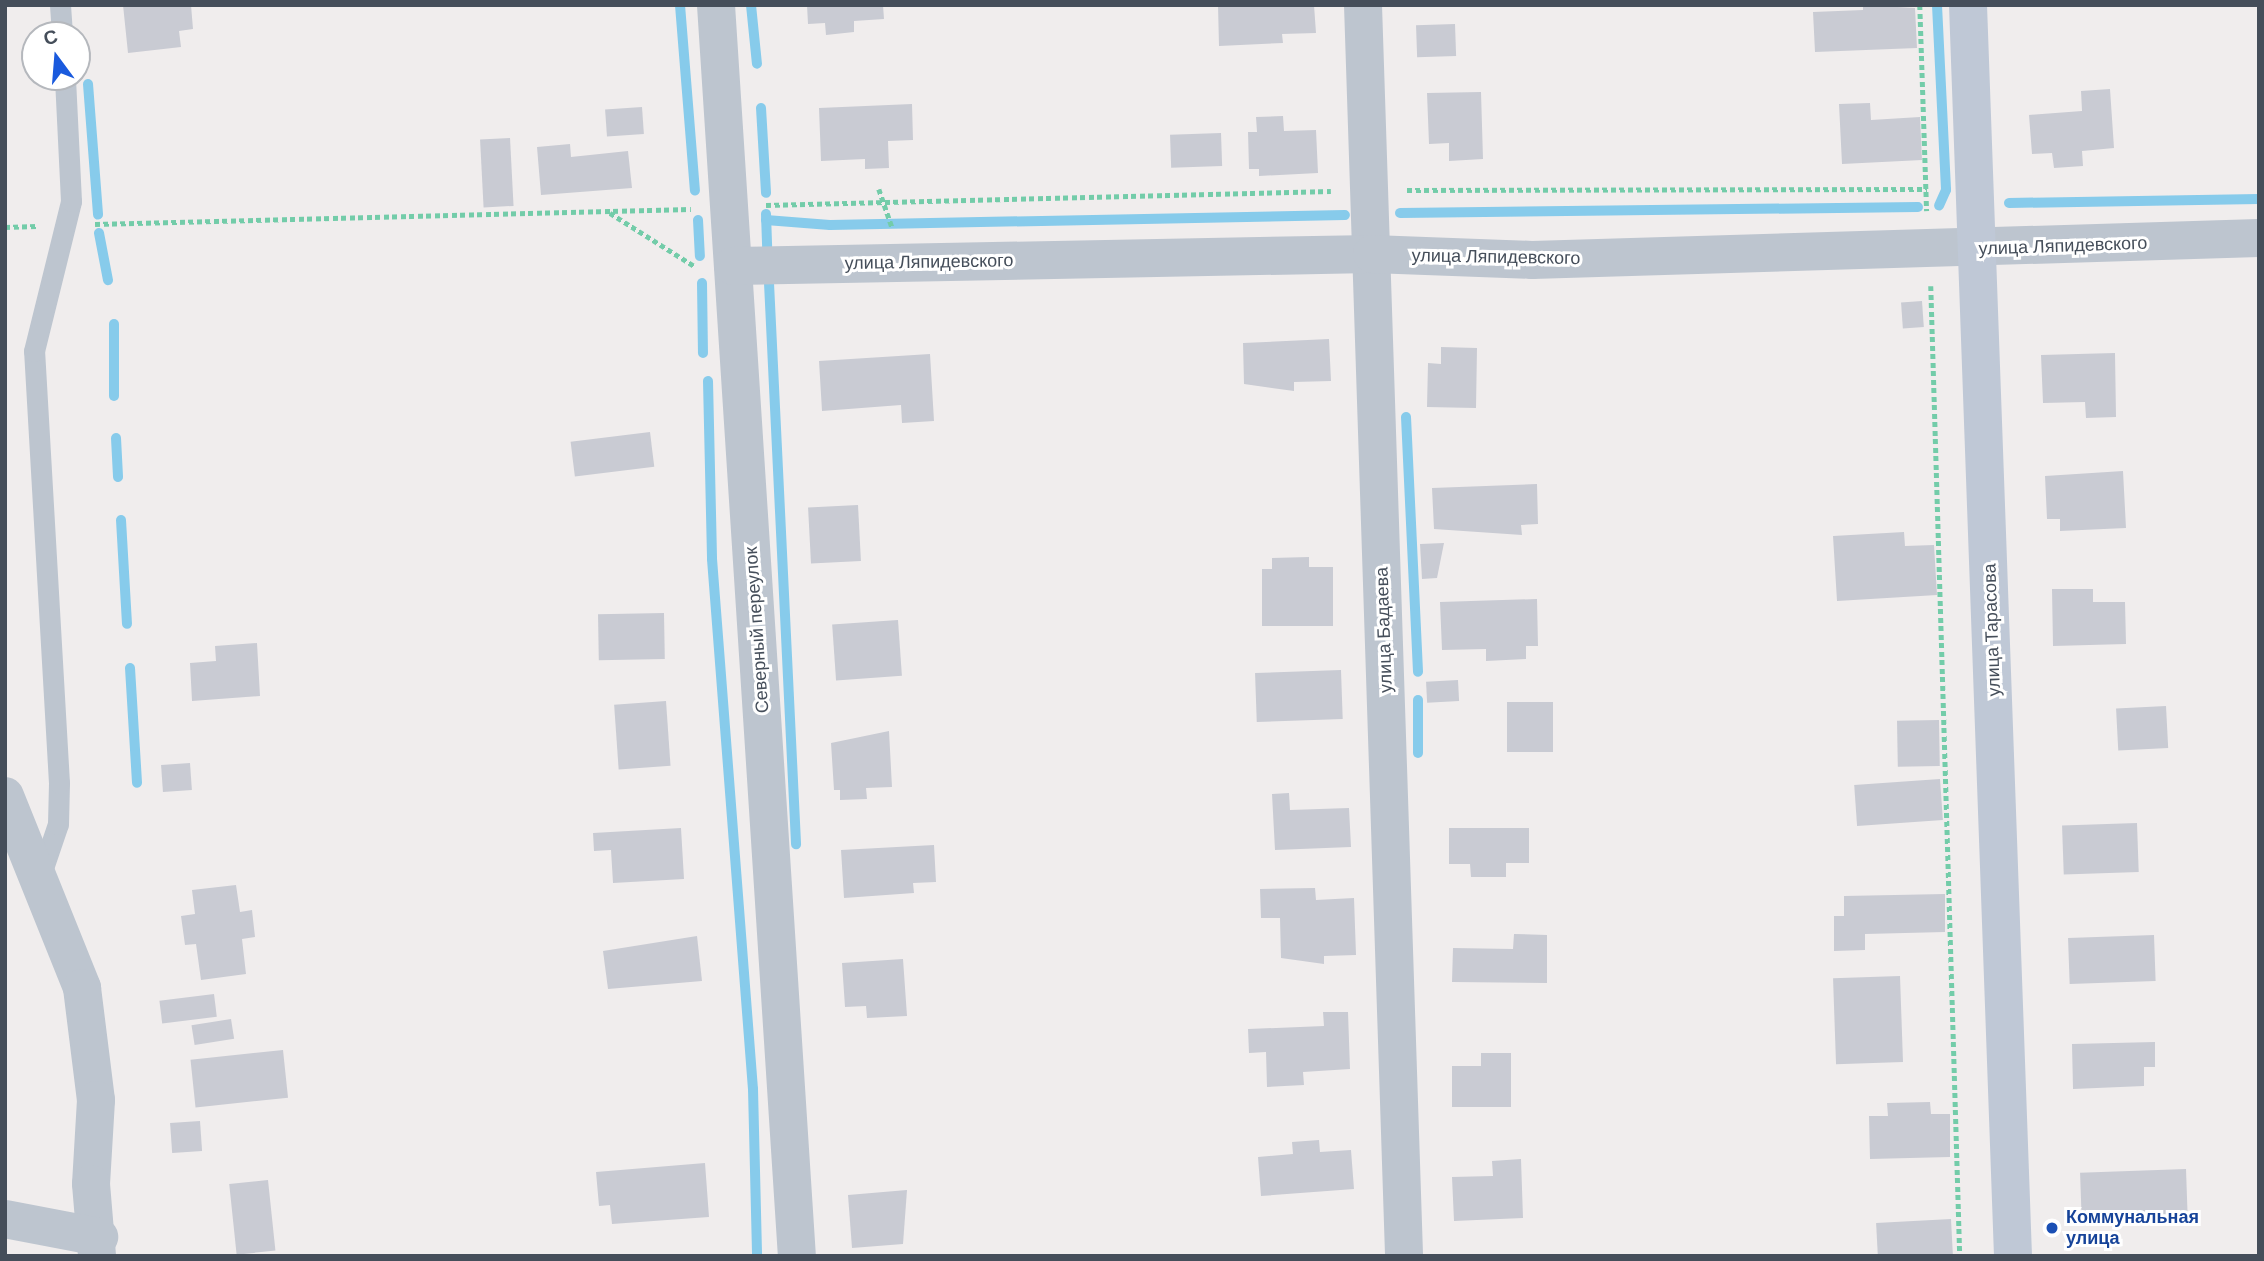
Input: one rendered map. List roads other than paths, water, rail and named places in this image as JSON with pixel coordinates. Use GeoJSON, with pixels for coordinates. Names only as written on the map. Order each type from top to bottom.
{"type":"FeatureCollection","features":[{"type":"Feature","properties":{"kind":"street","name":"Северный переулок"},"geometry":{"type":"LineString","coordinates":[[716,5],[797,1256]]}},
{"type":"Feature","properties":{"kind":"street","name":"улица Бадаева"},"geometry":{"type":"LineString","coordinates":[[1363,5],[1404,1256]]}},
{"type":"Feature","properties":{"kind":"street","name":"улица Тарасова"},"geometry":{"type":"LineString","coordinates":[[1968,5],[1979,249],[2013,1256]]}},
{"type":"Feature","properties":{"kind":"street","name":"улица Ляпидевского"},"geometry":{"type":"LineString","coordinates":[[733,266],[1372,254],[1532,260],[1928,251],[2259,238]]}},
{"type":"Feature","properties":{"kind":"street"},"geometry":{"type":"LineString","coordinates":[[5,796],[37,885],[82,988],[96,1100],[91,1184],[98,1246],[5,1219]]}},
{"type":"Feature","properties":{"kind":"lane"},"geometry":{"type":"LineString","coordinates":[[37,885],[58,824],[59,783],[34,351],[67,225],[72,175],[66,91]]}},
{"type":"Feature","properties":{"kind":"waterway"},"geometry":{"type":"LineString","coordinates":[[680,5],[695,190]]}},
{"type":"Feature","properties":{"kind":"waterway"},"geometry":{"type":"LineString","coordinates":[[751,5],[757,64]]}},
{"type":"Feature","properties":{"kind":"waterway"},"geometry":{"type":"LineString","coordinates":[[1937,5],[1946,190],[1939,206]]}},
{"type":"Feature","properties":{"kind":"waterway"},"geometry":{"type":"LineString","coordinates":[[89,91],[98,215]]}},
{"type":"Feature","properties":{"kind":"waterway"},"geometry":{"type":"LineString","coordinates":[[761,108],[766,193]]}},
{"type":"Feature","properties":{"kind":"waterway"},"geometry":{"type":"LineString","coordinates":[[2009,203],[2259,199]]}},
{"type":"Feature","properties":{"kind":"waterway"},"geometry":{"type":"LineString","coordinates":[[1400,213],[1918,207]]}},
{"type":"Feature","properties":{"kind":"waterway"},"geometry":{"type":"LineString","coordinates":[[766,214],[767,247]]}},
{"type":"Feature","properties":{"kind":"waterway"},"geometry":{"type":"LineString","coordinates":[[766,220],[830,225],[1345,215]]}},
{"type":"Feature","properties":{"kind":"waterway"},"geometry":{"type":"LineString","coordinates":[[698,220],[700,256]]}},
{"type":"Feature","properties":{"kind":"waterway"},"geometry":{"type":"LineString","coordinates":[[99,233],[108,280]]}},
{"type":"Feature","properties":{"kind":"waterway"},"geometry":{"type":"LineString","coordinates":[[702,283],[703,353]]}},
{"type":"Feature","properties":{"kind":"waterway"},"geometry":{"type":"LineString","coordinates":[[769,283],[796,844]]}},
{"type":"Feature","properties":{"kind":"waterway"},"geometry":{"type":"LineString","coordinates":[[114,324],[114,396]]}},
{"type":"Feature","properties":{"kind":"waterway"},"geometry":{"type":"LineString","coordinates":[[708,381],[712,559],[753,1089],[757,1256]]}},
{"type":"Feature","properties":{"kind":"waterway"},"geometry":{"type":"LineString","coordinates":[[1406,417],[1418,672]]}},
{"type":"Feature","properties":{"kind":"waterway"},"geometry":{"type":"LineString","coordinates":[[116,438],[118,477]]}},
{"type":"Feature","properties":{"kind":"waterway"},"geometry":{"type":"LineString","coordinates":[[121,520],[127,624]]}},
{"type":"Feature","properties":{"kind":"waterway"},"geometry":{"type":"LineString","coordinates":[[130,668],[137,783]]}},
{"type":"Feature","properties":{"kind":"waterway"},"geometry":{"type":"LineString","coordinates":[[1418,700],[1418,753]]}},
{"type":"Feature","properties":{"kind":"place","name":"Коммунальная улица"},"geometry":{"type":"Point","coordinates":[2052,1228]}}]}
